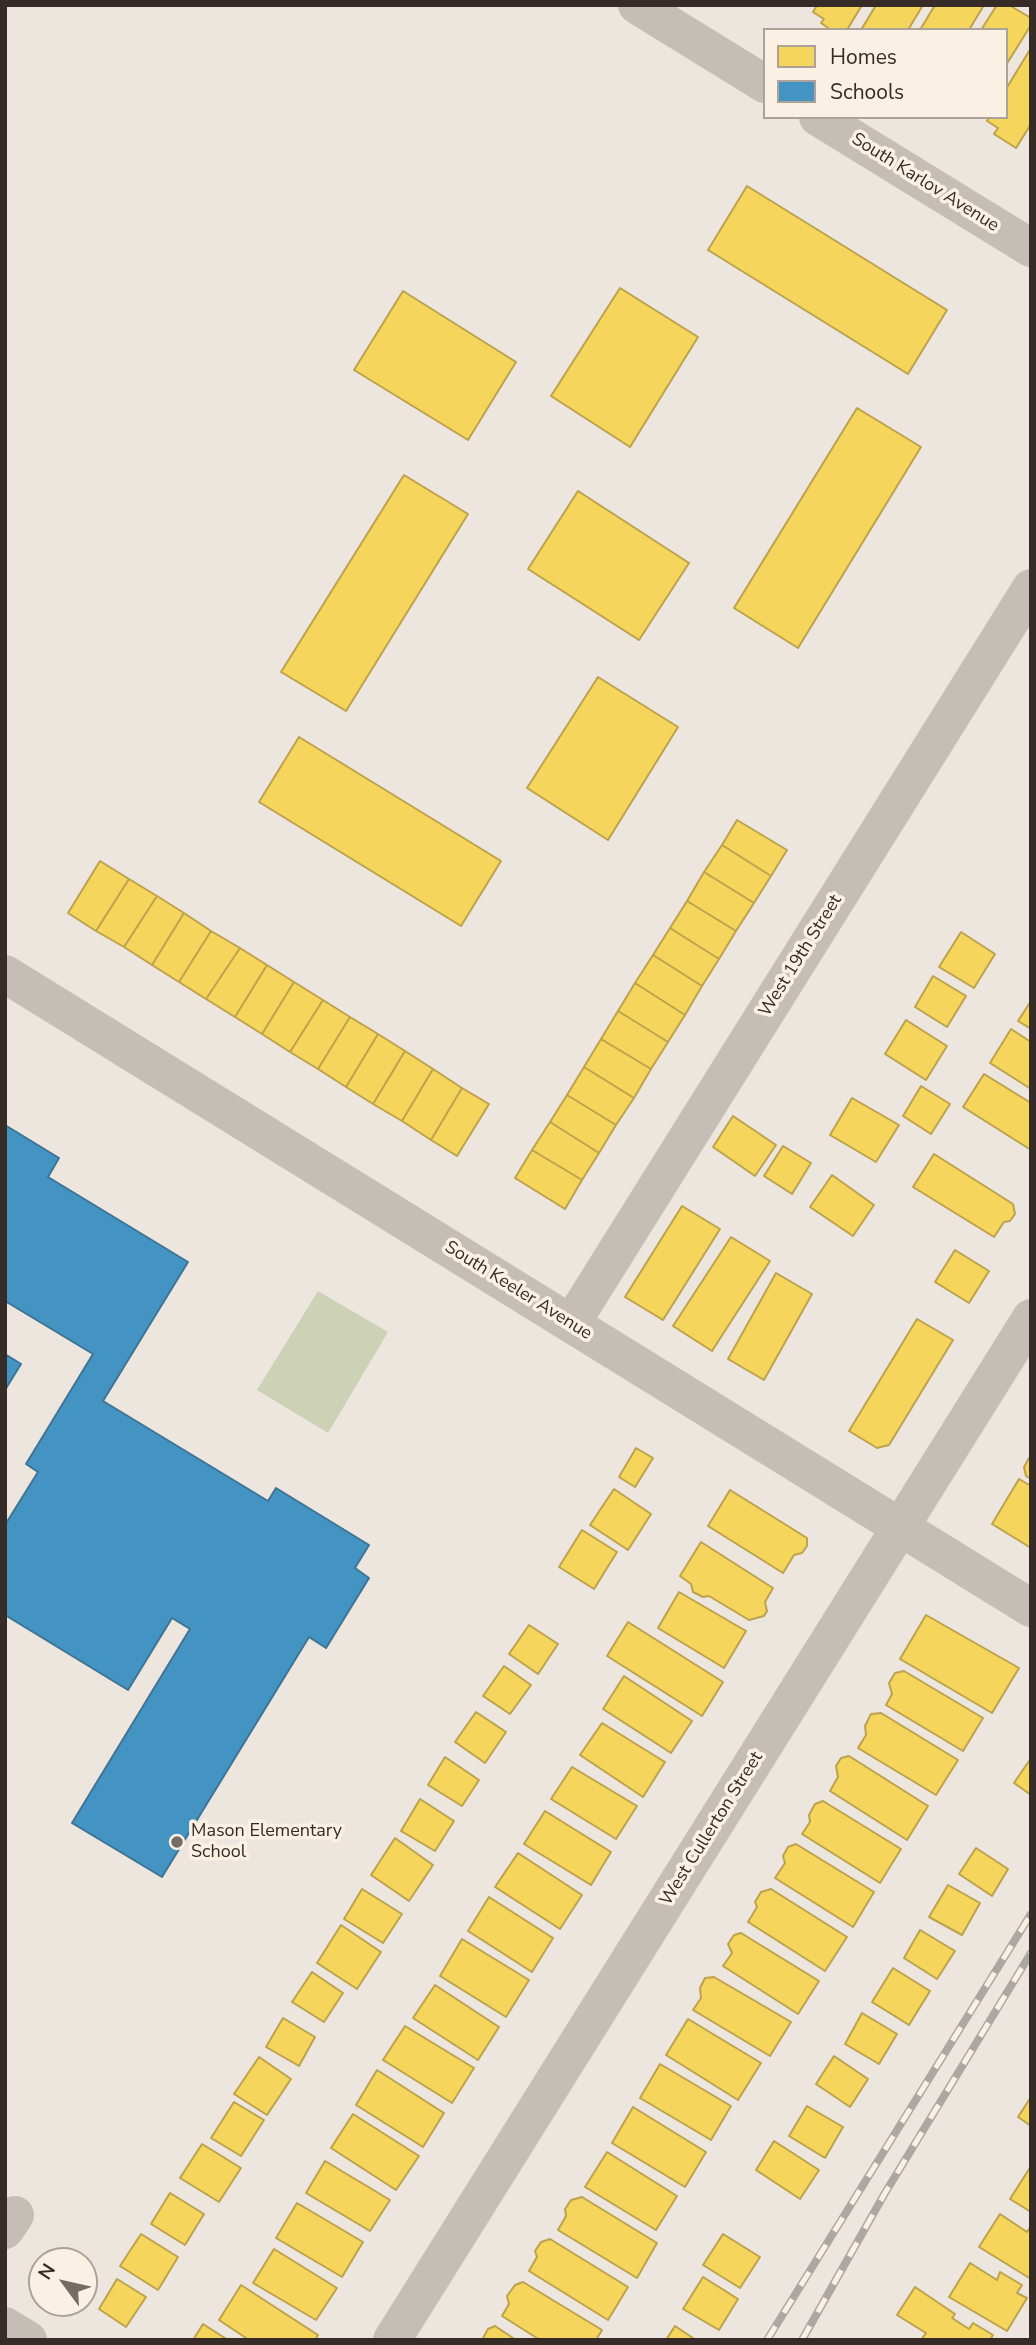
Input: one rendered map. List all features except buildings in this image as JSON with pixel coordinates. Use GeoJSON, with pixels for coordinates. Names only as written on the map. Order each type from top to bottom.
{"type":"FeatureCollection","features":[{"type":"Feature","properties":{"kind":"street"},"geometry":{"type":"LineString","coordinates":[[636,5],[763,83]]}},
{"type":"Feature","properties":{"kind":"street","name":"South Karlov Avenue"},"geometry":{"type":"LineString","coordinates":[[821,119],[1031,248]]}},
{"type":"Feature","properties":{"kind":"street","name":"West 19th Street"},"geometry":{"type":"LineString","coordinates":[[571,1324],[1031,588]]}},
{"type":"Feature","properties":{"kind":"street","name":"South Keeler Avenue"},"geometry":{"type":"LineString","coordinates":[[5,974],[1031,1608]]}},
{"type":"Feature","properties":{"kind":"street","name":"West Cullerton Street"},"geometry":{"type":"LineString","coordinates":[[392,2340],[1031,1318]]}},
{"type":"Feature","properties":{"kind":"street"},"geometry":{"type":"LineString","coordinates":[[5,2326],[28,2340]]}},
{"type":"Feature","properties":{"kind":"green space"},"geometry":{"type":"Polygon","coordinates":[[[318,1291],[388,1332],[328,1433],[257,1390],[318,1291]]]}},
{"type":"Feature","properties":{"kind":"railway"},"geometry":{"type":"LineString","coordinates":[[767,2340],[1031,1914]]}},
{"type":"Feature","properties":{"kind":"railway"},"geometry":{"type":"LineString","coordinates":[[802,2340],[885,2193],[1031,1953]]}},
{"type":"Feature","properties":{"kind":"place","name":"Mason Elementary School"},"geometry":{"type":"Point","coordinates":[177,1842]}}]}
